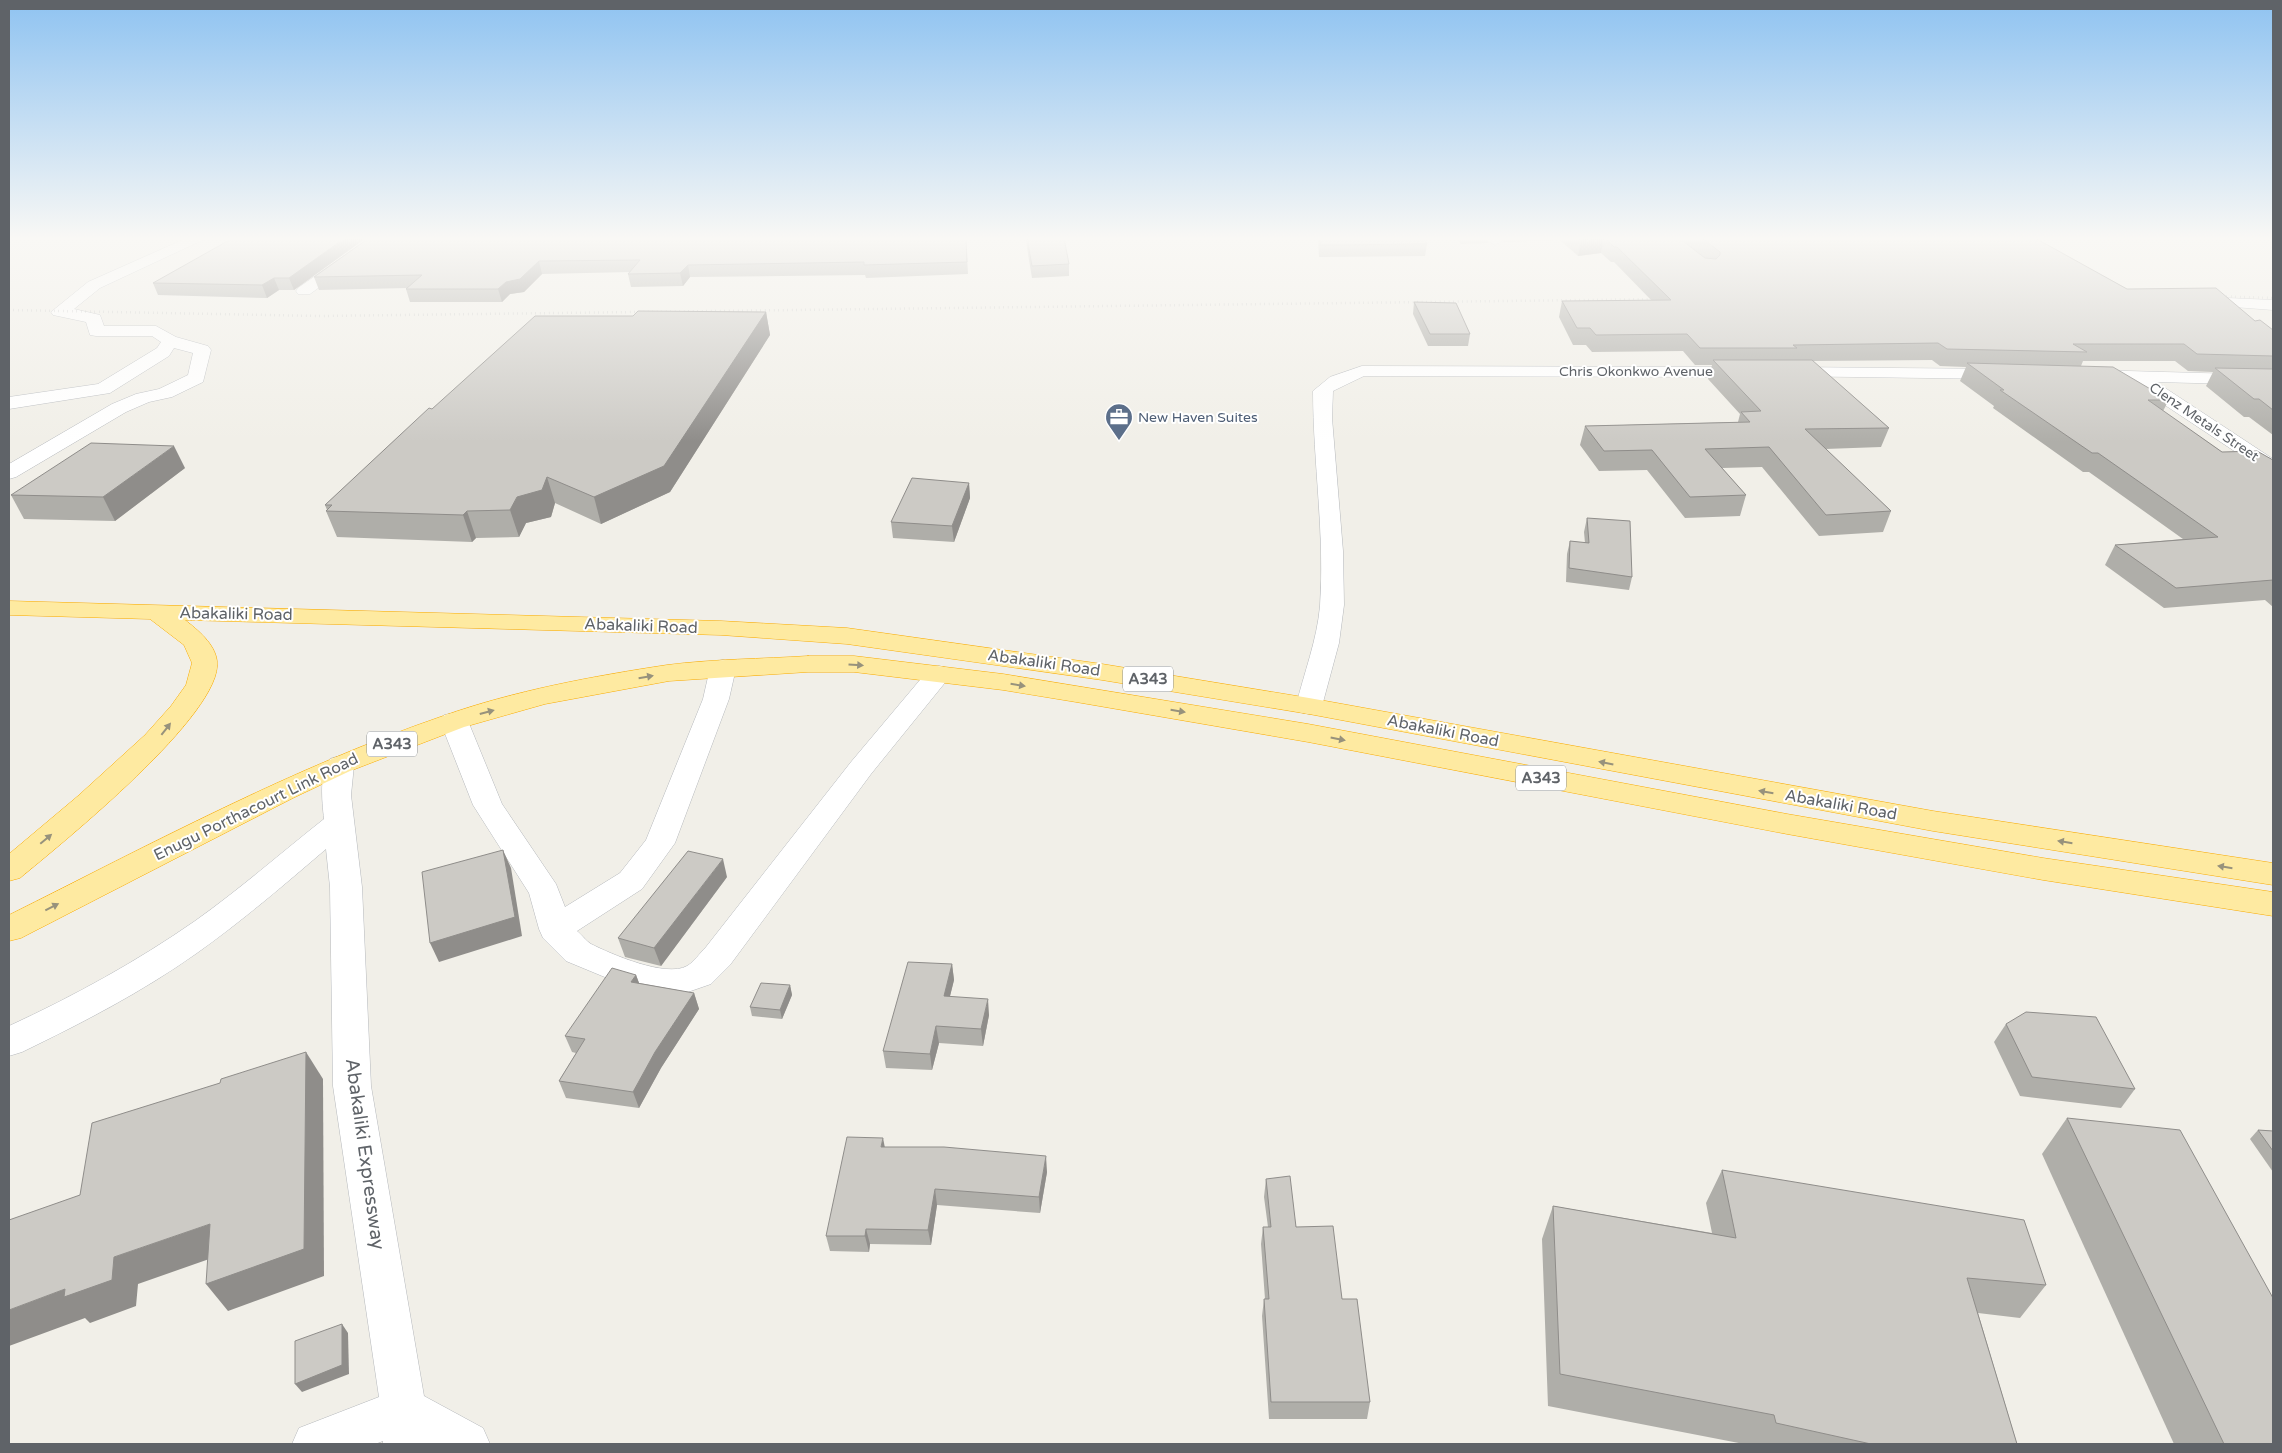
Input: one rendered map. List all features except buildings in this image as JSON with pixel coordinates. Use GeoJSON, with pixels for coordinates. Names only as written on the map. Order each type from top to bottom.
{"type":"FeatureCollection","features":[{"type":"Feature","properties":{"kind":"highway","name":"Abakaliki Road"},"geometry":{"type":"LineString","coordinates":[[9,608],[721,628],[848,636],[1082,669],[1308,706],[1933,821],[2272,897]]}},
{"type":"Feature","properties":{"kind":"highway"},"geometry":{"type":"LineString","coordinates":[[9,870],[62,826],[160,736],[186,704],[202,678],[205,663],[201,652],[187,633],[156,612]]}},
{"type":"Feature","properties":{"kind":"highway","name":"Abakaliki Road"},"geometry":{"type":"LineString","coordinates":[[808,664],[854,664],[939,674],[1308,733],[1652,799],[2034,867],[2272,897]]}},
{"type":"Feature","properties":{"kind":"highway","name":"Enugu Porthacourt Link Road"},"geometry":{"type":"LineString","coordinates":[[9,928],[340,765],[454,721],[542,697],[669,673],[723,668],[808,664]]}},
{"type":"Feature","properties":{"kind":"street"},"geometry":{"type":"LineString","coordinates":[[9,473],[120,408],[143,398],[165,393],[198,378],[202,350],[170,340],[156,330],[96,331],[94,319],[79,314],[59,312],[67,306]]}},
{"type":"Feature","properties":{"kind":"street"},"geometry":{"type":"LineString","coordinates":[[2230,306],[2243,319]]}},
{"type":"Feature","properties":{"kind":"street"},"geometry":{"type":"LineString","coordinates":[[9,403],[103,389],[163,352],[170,340]]}},
{"type":"Feature","properties":{"kind":"street","name":"Chris Okonkwo Avenue"},"geometry":{"type":"LineString","coordinates":[[1308,706],[1328,632],[1332,606],[1329,509],[1322,421],[1322,391],[1339,379],[1362,371],[2021,374]]}},
{"type":"Feature","properties":{"kind":"street"},"geometry":{"type":"LineString","coordinates":[[2068,375],[2273,380]]}},
{"type":"Feature","properties":{"kind":"street","name":"Clenz Metals Street"},"geometry":{"type":"LineString","coordinates":[[2134,376],[2273,468]]}},
{"type":"Feature","properties":{"kind":"street"},"geometry":{"type":"LineString","coordinates":[[555,929],[631,881],[660,843],[716,699],[723,668]]}},
{"type":"Feature","properties":{"kind":"street"},"geometry":{"type":"LineString","coordinates":[[454,721],[488,804],[545,892],[555,929],[578,952],[636,976],[663,982],[679,982],[699,975],[733,938],[861,768],[939,674]]}},
{"type":"Feature","properties":{"kind":"street","name":"Abakaliki Expressway"},"geometry":{"type":"LineString","coordinates":[[340,765],[336,794],[346,887],[352,1086],[405,1427]]}},
{"type":"Feature","properties":{"kind":"street"},"geometry":{"type":"LineString","coordinates":[[9,1042],[68,1015],[127,982],[192,940],[338,823]]}},
{"type":"Feature","properties":{"kind":"street"},"geometry":{"type":"LineString","coordinates":[[315,1444],[405,1427],[467,1444]]}},
{"type":"Feature","properties":{"kind":"railway"},"geometry":{"type":"LineString","coordinates":[[9,310],[320,316],[1125,306]]}},
{"type":"Feature","properties":{"kind":"place","name":"New Haven Suites"},"geometry":{"type":"Point","coordinates":[1119,441]}}]}
